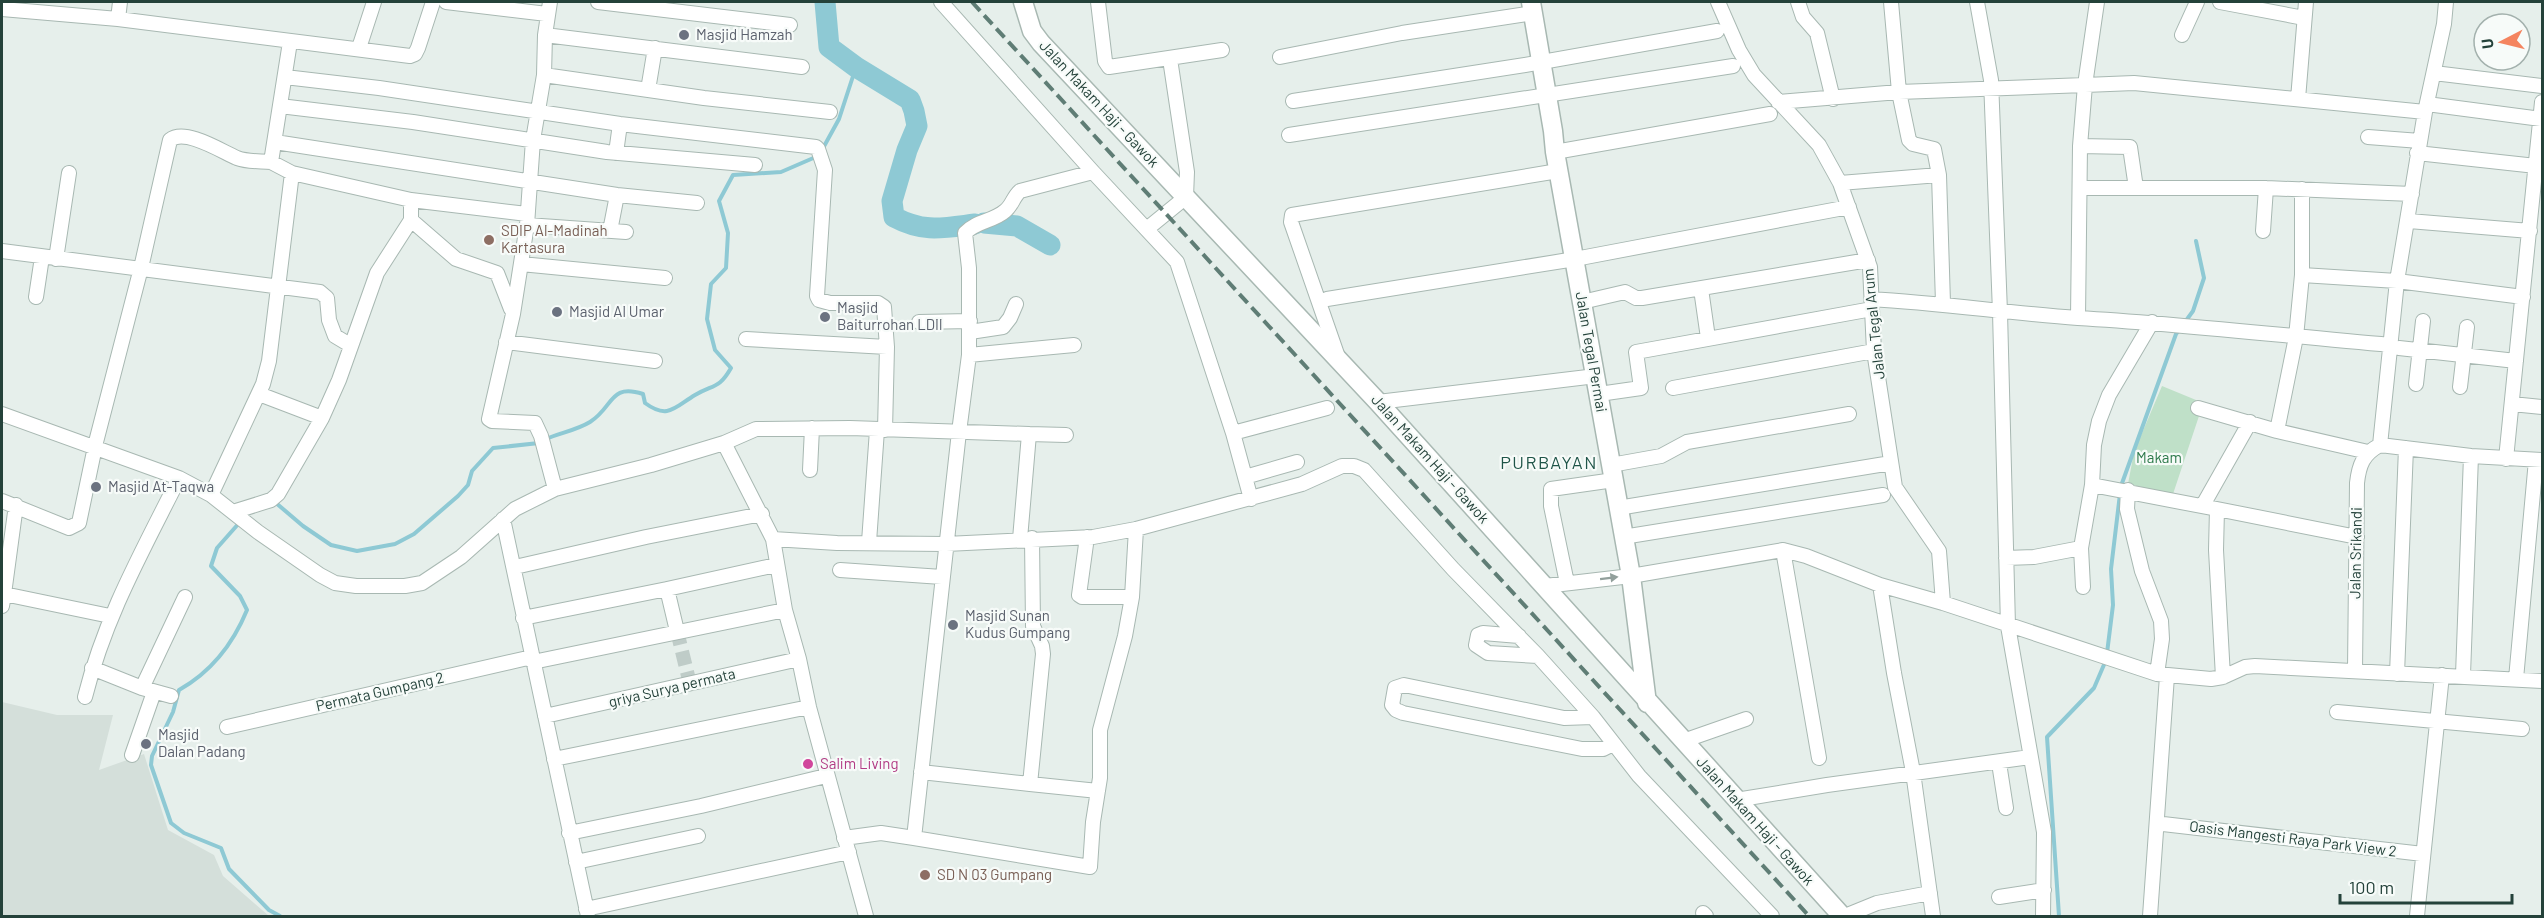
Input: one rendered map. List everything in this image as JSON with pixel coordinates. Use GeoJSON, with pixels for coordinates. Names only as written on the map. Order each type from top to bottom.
{"type":"FeatureCollection","features":[{"type":"Feature","properties":{"kind":"street"},"geometry":{"type":"LineString","coordinates":[[118,20],[120,2]]}},
{"type":"Feature","properties":{"kind":"street"},"geometry":{"type":"LineString","coordinates":[[359,48],[374,2]]}},
{"type":"Feature","properties":{"kind":"street"},"geometry":{"type":"LineString","coordinates":[[2,9],[359,48],[401,56],[415,54],[433,2]]}},
{"type":"Feature","properties":{"kind":"street"},"geometry":{"type":"LineString","coordinates":[[446,2],[548,8],[544,75],[533,140],[527,219],[513,314],[489,418],[492,421],[533,422],[542,442],[555,489]]}},
{"type":"Feature","properties":{"kind":"street"},"geometry":{"type":"LineString","coordinates":[[598,2],[790,25]]}},
{"type":"Feature","properties":{"kind":"street"},"geometry":{"type":"LineString","coordinates":[[942,2],[1093,172],[1148,228],[1180,269],[1251,498]]}},
{"type":"Feature","properties":{"kind":"street","name":"Jalan Makam Haji - Gawok"},"geometry":{"type":"LineString","coordinates":[[1023,2],[1032,31],[1041,43],[1378,402],[1545,586],[1647,703],[1843,916]]}},
{"type":"Feature","properties":{"kind":"street"},"geometry":{"type":"LineString","coordinates":[[1098,2],[1107,65],[1115,68],[1222,50]]}},
{"type":"Feature","properties":{"kind":"street","name":"Jalan Tegal Arum"},"geometry":{"type":"LineString","coordinates":[[1718,2],[1749,68],[1759,82],[1819,145],[1840,183],[1849,207],[1868,260],[1874,351],[1897,492],[1934,540],[1939,552],[1943,603]]}},
{"type":"Feature","properties":{"kind":"street"},"geometry":{"type":"LineString","coordinates":[[1798,2],[1803,17],[1817,33],[1833,99]]}},
{"type":"Feature","properties":{"kind":"street"},"geometry":{"type":"LineString","coordinates":[[1891,2],[1899,92],[1909,140],[1913,144],[1934,149],[1939,175],[1943,303]]}},
{"type":"Feature","properties":{"kind":"street"},"geometry":{"type":"LineString","coordinates":[[1977,2],[1991,87],[2000,312],[2008,626],[2044,832],[2043,916]]}},
{"type":"Feature","properties":{"kind":"street"},"geometry":{"type":"LineString","coordinates":[[2078,318],[2080,146],[2085,85],[2097,2]]}},
{"type":"Feature","properties":{"kind":"street"},"geometry":{"type":"LineString","coordinates":[[2182,34],[2198,2]]}},
{"type":"Feature","properties":{"kind":"street"},"geometry":{"type":"LineString","coordinates":[[2220,2],[2304,18]]}},
{"type":"Feature","properties":{"kind":"street"},"geometry":{"type":"LineString","coordinates":[[2298,99],[2306,2]]}},
{"type":"Feature","properties":{"kind":"street","name":"Jalan Srikandi"},"geometry":{"type":"LineString","coordinates":[[2355,670],[2359,468],[2374,449],[2394,347],[2397,281],[2409,221],[2418,147],[2444,24],[2446,2]]}},
{"type":"Feature","properties":{"kind":"street"},"geometry":{"type":"LineString","coordinates":[[1280,57],[1532,7]]}},
{"type":"Feature","properties":{"kind":"street","name":"Jalan Tegal Permai"},"geometry":{"type":"LineString","coordinates":[[1532,7],[1554,152],[1631,576],[1647,703]]}},
{"type":"Feature","properties":{"kind":"street"},"geometry":{"type":"LineString","coordinates":[[1293,101],[1717,31]]}},
{"type":"Feature","properties":{"kind":"street"},"geometry":{"type":"LineString","coordinates":[[545,36],[802,67]]}},
{"type":"Feature","properties":{"kind":"street"},"geometry":{"type":"LineString","coordinates":[[270,162],[290,42]]}},
{"type":"Feature","properties":{"kind":"street"},"geometry":{"type":"LineString","coordinates":[[648,90],[655,48]]}},
{"type":"Feature","properties":{"kind":"street"},"geometry":{"type":"LineString","coordinates":[[1148,228],[1186,197],[1187,172],[1170,59]]}},
{"type":"Feature","properties":{"kind":"street"},"geometry":{"type":"LineString","coordinates":[[1289,135],[1733,66]]}},
{"type":"Feature","properties":{"kind":"street"},"geometry":{"type":"LineString","coordinates":[[2433,73],[2542,86]]}},
{"type":"Feature","properties":{"kind":"street"},"geometry":{"type":"LineString","coordinates":[[544,75],[830,112]]}},
{"type":"Feature","properties":{"kind":"street"},"geometry":{"type":"LineString","coordinates":[[285,77],[380,88],[538,113],[818,149],[825,170],[817,296],[819,300],[830,303],[881,304],[886,314],[887,347],[881,430],[868,542]]}},
{"type":"Feature","properties":{"kind":"street"},"geometry":{"type":"LineString","coordinates":[[1778,102],[1991,87],[2134,83],[2541,119]]}},
{"type":"Feature","properties":{"kind":"street"},"geometry":{"type":"LineString","coordinates":[[2506,459],[2542,102]]}},
{"type":"Feature","properties":{"kind":"street"},"geometry":{"type":"LineString","coordinates":[[280,106],[413,122],[616,153],[755,165]]}},
{"type":"Feature","properties":{"kind":"street"},"geometry":{"type":"LineString","coordinates":[[1554,152],[1770,114]]}},
{"type":"Feature","properties":{"kind":"street"},"geometry":{"type":"LineString","coordinates":[[616,153],[620,124]]}},
{"type":"Feature","properties":{"kind":"street"},"geometry":{"type":"LineString","coordinates":[[690,160],[694,134]]}},
{"type":"Feature","properties":{"kind":"street"},"geometry":{"type":"LineString","coordinates":[[2,501],[69,528],[79,523],[94,449],[141,268],[167,147],[172,138],[188,136],[239,159],[270,162],[292,173],[411,200],[626,232]]}},
{"type":"Feature","properties":{"kind":"street"},"geometry":{"type":"LineString","coordinates":[[2368,137],[2536,166]]}},
{"type":"Feature","properties":{"kind":"street"},"geometry":{"type":"LineString","coordinates":[[275,142],[617,195],[697,203]]}},
{"type":"Feature","properties":{"kind":"street"},"geometry":{"type":"LineString","coordinates":[[2080,146],[2130,147],[2136,189]]}},
{"type":"Feature","properties":{"kind":"street"},"geometry":{"type":"LineString","coordinates":[[1340,362],[1290,216],[1558,171]]}},
{"type":"Feature","properties":{"kind":"street"},"geometry":{"type":"LineString","coordinates":[[914,838],[958,432],[969,355],[969,268],[964,237],[968,230],[1007,211],[1020,191],[1093,172]]}},
{"type":"Feature","properties":{"kind":"street"},"geometry":{"type":"LineString","coordinates":[[56,259],[69,173]]}},
{"type":"Feature","properties":{"kind":"street"},"geometry":{"type":"LineString","coordinates":[[211,495],[258,394],[269,361],[292,173]]}},
{"type":"Feature","properties":{"kind":"street"},"geometry":{"type":"LineString","coordinates":[[1840,183],[1939,175]]}},
{"type":"Feature","properties":{"kind":"street"},"geometry":{"type":"LineString","coordinates":[[2080,188],[2266,188],[2412,195]]}},
{"type":"Feature","properties":{"kind":"street"},"geometry":{"type":"LineString","coordinates":[[2263,231],[2266,188]]}},
{"type":"Feature","properties":{"kind":"street"},"geometry":{"type":"LineString","coordinates":[[2277,431],[2296,337],[2301,275],[2302,189]]}},
{"type":"Feature","properties":{"kind":"street"},"geometry":{"type":"LineString","coordinates":[[610,231],[617,195]]}},
{"type":"Feature","properties":{"kind":"street"},"geometry":{"type":"LineString","coordinates":[[235,513],[271,500],[278,494],[322,418],[377,273],[411,220],[411,200]]}},
{"type":"Feature","properties":{"kind":"street"},"geometry":{"type":"LineString","coordinates":[[1327,299],[1575,259],[1849,207]]}},
{"type":"Feature","properties":{"kind":"street"},"geometry":{"type":"LineString","coordinates":[[411,220],[456,259],[497,273],[513,314]]}},
{"type":"Feature","properties":{"kind":"street"},"geometry":{"type":"LineString","coordinates":[[2409,221],[2530,231]]}},
{"type":"Feature","properties":{"kind":"street"},"geometry":{"type":"LineString","coordinates":[[2,250],[325,294],[329,320],[335,336],[350,345]]}},
{"type":"Feature","properties":{"kind":"street"},"geometry":{"type":"LineString","coordinates":[[36,297],[42,257]]}},
{"type":"Feature","properties":{"kind":"street"},"geometry":{"type":"LineString","coordinates":[[1582,302],[1625,292],[1639,299],[1868,260]]}},
{"type":"Feature","properties":{"kind":"street"},"geometry":{"type":"LineString","coordinates":[[520,264],[665,278]]}},
{"type":"Feature","properties":{"kind":"street"},"geometry":{"type":"LineString","coordinates":[[2301,275],[2397,281],[2523,297]]}},
{"type":"Feature","properties":{"kind":"street"},"geometry":{"type":"LineString","coordinates":[[1701,289],[1708,338]]}},
{"type":"Feature","properties":{"kind":"street"},"geometry":{"type":"LineString","coordinates":[[1378,402],[1597,385],[1641,388],[1636,352],[1872,304],[1943,303],[2000,312],[2185,325],[2516,361]]}},
{"type":"Feature","properties":{"kind":"street"},"geometry":{"type":"LineString","coordinates":[[919,322],[970,327],[1003,327],[1016,304]]}},
{"type":"Feature","properties":{"kind":"street"},"geometry":{"type":"LineString","coordinates":[[2416,384],[2423,321]]}},
{"type":"Feature","properties":{"kind":"street"},"geometry":{"type":"LineString","coordinates":[[2083,587],[2081,548],[2092,485],[2096,434],[2103,410],[2152,322]]}},
{"type":"Feature","properties":{"kind":"street"},"geometry":{"type":"LineString","coordinates":[[2460,387],[2467,327]]}},
{"type":"Feature","properties":{"kind":"street"},"geometry":{"type":"LineString","coordinates":[[746,339],[887,347]]}},
{"type":"Feature","properties":{"kind":"street"},"geometry":{"type":"LineString","coordinates":[[506,342],[655,361]]}},
{"type":"Feature","properties":{"kind":"street"},"geometry":{"type":"LineString","coordinates":[[969,355],[1074,345]]}},
{"type":"Feature","properties":{"kind":"street"},"geometry":{"type":"LineString","coordinates":[[1673,388],[1874,351]]}},
{"type":"Feature","properties":{"kind":"street"},"geometry":{"type":"LineString","coordinates":[[258,394],[322,418]]}},
{"type":"Feature","properties":{"kind":"street"},"geometry":{"type":"LineString","coordinates":[[2512,404],[2542,407]]}},
{"type":"Feature","properties":{"kind":"street"},"geometry":{"type":"LineString","coordinates":[[1233,434],[1328,408]]}},
{"type":"Feature","properties":{"kind":"street"},"geometry":{"type":"LineString","coordinates":[[2198,408],[2277,431],[2374,449],[2406,448],[2471,456],[2539,460],[2516,679]]}},
{"type":"Feature","properties":{"kind":"street"},"geometry":{"type":"LineString","coordinates":[[2,414],[178,478],[211,495],[258,532],[320,575],[335,583],[356,586],[405,586],[422,583],[442,571],[515,509],[555,489],[651,465],[724,443],[756,429],[812,428],[1066,435]]}},
{"type":"Feature","properties":{"kind":"street"},"geometry":{"type":"LineString","coordinates":[[1567,583],[1551,506],[1551,489],[1612,473],[1661,456],[1688,442],[1850,414]]}},
{"type":"Feature","properties":{"kind":"street"},"geometry":{"type":"LineString","coordinates":[[2203,505],[2250,422]]}},
{"type":"Feature","properties":{"kind":"street"},"geometry":{"type":"LineString","coordinates":[[810,470],[812,428]]}},
{"type":"Feature","properties":{"kind":"street"},"geometry":{"type":"LineString","coordinates":[[1029,434],[1026,539],[1033,626],[1042,646],[1030,784]]}},
{"type":"Feature","properties":{"kind":"street"},"geometry":{"type":"LineString","coordinates":[[724,443],[773,539],[786,610],[826,776],[866,916]]}},
{"type":"Feature","properties":{"kind":"street"},"geometry":{"type":"LineString","coordinates":[[2397,674],[2406,448]]}},
{"type":"Feature","properties":{"kind":"street"},"geometry":{"type":"LineString","coordinates":[[2463,675],[2471,456]]}},
{"type":"Feature","properties":{"kind":"street"},"geometry":{"type":"LineString","coordinates":[[1245,477],[1297,462]]}},
{"type":"Feature","properties":{"kind":"street"},"geometry":{"type":"LineString","coordinates":[[1618,508],[1891,463]]}},
{"type":"Feature","properties":{"kind":"street"},"geometry":{"type":"LineString","coordinates":[[773,539],[837,543],[946,544],[1087,537],[1136,529],[1302,484],[1342,466],[1364,470],[1453,569],[1538,656],[1593,717],[1639,776],[1772,916]]}},
{"type":"Feature","properties":{"kind":"street"},"geometry":{"type":"LineString","coordinates":[[85,697],[92,668],[110,616],[178,478]]}},
{"type":"Feature","properties":{"kind":"street"},"geometry":{"type":"LineString","coordinates":[[2092,485],[2357,537]]}},
{"type":"Feature","properties":{"kind":"street"},"geometry":{"type":"LineString","coordinates":[[2124,490],[2139,561],[2161,621],[2162,675],[2151,916]]}},
{"type":"Feature","properties":{"kind":"street"},"geometry":{"type":"LineString","coordinates":[[1623,537],[1883,495]]}},
{"type":"Feature","properties":{"kind":"street"},"geometry":{"type":"LineString","coordinates":[[16,505],[2,598],[110,616]]}},
{"type":"Feature","properties":{"kind":"street"},"geometry":{"type":"LineString","coordinates":[[2217,509],[2216,550],[2223,677]]}},
{"type":"Feature","properties":{"kind":"street"},"geometry":{"type":"LineString","coordinates":[[515,567],[646,537],[762,514]]}},
{"type":"Feature","properties":{"kind":"street"},"geometry":{"type":"LineString","coordinates":[[503,519],[587,913],[849,852]]}},
{"type":"Feature","properties":{"kind":"street"},"geometry":{"type":"LineString","coordinates":[[844,838],[866,833],[914,838],[1090,867],[1098,791],[1100,730],[1125,636],[1132,597],[1136,529]]}},
{"type":"Feature","properties":{"kind":"street"},"geometry":{"type":"LineString","coordinates":[[1087,537],[1080,595],[1083,597],[1132,597]]}},
{"type":"Feature","properties":{"kind":"street"},"geometry":{"type":"LineString","coordinates":[[2006,558],[2034,557],[2081,548]]}},
{"type":"Feature","properties":{"kind":"street"},"geometry":{"type":"LineString","coordinates":[[1545,586],[1631,576],[1783,550],[1806,556],[1880,585],[1943,603],[2162,675],[2194,679],[2223,677],[2251,666],[2397,674],[2463,675],[2542,681]]}},
{"type":"Feature","properties":{"kind":"street"},"geometry":{"type":"LineString","coordinates":[[1783,550],[1819,758]]}},
{"type":"Feature","properties":{"kind":"street"},"geometry":{"type":"LineString","coordinates":[[523,618],[776,565]]}},
{"type":"Feature","properties":{"kind":"street"},"geometry":{"type":"LineString","coordinates":[[840,570],[942,577]]}},
{"type":"Feature","properties":{"kind":"street"},"geometry":{"type":"LineString","coordinates":[[1880,585],[1913,772],[1933,916]]}},
{"type":"Feature","properties":{"kind":"street"},"geometry":{"type":"LineString","coordinates":[[667,589],[677,631]]}},
{"type":"Feature","properties":{"kind":"street"},"geometry":{"type":"LineString","coordinates":[[132,755],[148,690],[185,597]]}},
{"type":"Feature","properties":{"kind":"street","name":"Permata Gumpang 2"},"geometry":{"type":"LineString","coordinates":[[227,727],[533,659],[786,610]]}},
{"type":"Feature","properties":{"kind":"street"},"geometry":{"type":"LineString","coordinates":[[1519,636],[1483,633],[1478,635],[1476,645],[1480,650],[1488,653],[1538,656]]}},
{"type":"Feature","properties":{"kind":"street","name":"griya Surya permata"},"geometry":{"type":"LineString","coordinates":[[545,716],[799,659]]}},
{"type":"Feature","properties":{"kind":"street"},"geometry":{"type":"LineString","coordinates":[[92,668],[148,690],[171,696]]}},
{"type":"Feature","properties":{"kind":"street"},"geometry":{"type":"LineString","coordinates":[[2417,916],[2442,675]]}},
{"type":"Feature","properties":{"kind":"street"},"geometry":{"type":"LineString","coordinates":[[1593,717],[1564,718],[1404,685],[1395,688],[1392,705],[1403,713],[1582,749],[1603,749],[1613,744]]}},
{"type":"Feature","properties":{"kind":"street"},"geometry":{"type":"LineString","coordinates":[[554,759],[809,707]]}},
{"type":"Feature","properties":{"kind":"street"},"geometry":{"type":"LineString","coordinates":[[2337,712],[2522,729]]}},
{"type":"Feature","properties":{"kind":"street"},"geometry":{"type":"LineString","coordinates":[[1683,741],[1746,719]]}},
{"type":"Feature","properties":{"kind":"street"},"geometry":{"type":"LineString","coordinates":[[1736,800],[1913,772],[1999,763],[2030,757]]}},
{"type":"Feature","properties":{"kind":"street"},"geometry":{"type":"LineString","coordinates":[[1999,763],[2006,808]]}},
{"type":"Feature","properties":{"kind":"street"},"geometry":{"type":"LineString","coordinates":[[921,772],[1098,791]]}},
{"type":"Feature","properties":{"kind":"street"},"geometry":{"type":"LineString","coordinates":[[569,833],[701,806],[826,776]]}},
{"type":"Feature","properties":{"kind":"street","name":"Oasis Mangesti Raya Park View 2"},"geometry":{"type":"LineString","coordinates":[[2163,824],[2423,854]]}},
{"type":"Feature","properties":{"kind":"street"},"geometry":{"type":"LineString","coordinates":[[576,862],[698,836]]}},
{"type":"Feature","properties":{"kind":"street"},"geometry":{"type":"LineString","coordinates":[[1999,897],[2044,890]]}},
{"type":"Feature","properties":{"kind":"street"},"geometry":{"type":"LineString","coordinates":[[1843,916],[1876,903],[1930,893]]}},
{"type":"Feature","properties":{"kind":"shaded area"},"geometry":{"type":"Polygon","coordinates":[[[2,702],[57,715],[113,715],[99,770],[144,754],[168,830],[214,855],[223,876],[269,916],[2,916],[2,702]]]}},
{"type":"Feature","properties":{"kind":"green space","name":"Makam"},"geometry":{"type":"Polygon","coordinates":[[[2162,386],[2196,400],[2194,410],[2200,413],[2173,494],[2128,484],[2134,452],[2162,386]]]}},
{"type":"Feature","properties":{"kind":"waterway"},"geometry":{"type":"LineString","coordinates":[[825,2],[829,47],[856,67],[910,100],[914,111],[917,126],[907,150],[892,201],[894,217],[915,225],[934,228],[975,224]]}},
{"type":"Feature","properties":{"kind":"waterway"},"geometry":{"type":"LineString","coordinates":[[822,150],[839,119],[856,67]]}},
{"type":"Feature","properties":{"kind":"waterway"},"geometry":{"type":"LineString","coordinates":[[546,439],[590,422],[618,394],[632,391],[643,394],[645,403],[660,411],[666,411],[723,380],[731,368],[715,350],[707,319],[711,284],[726,268],[728,233],[719,201],[733,175],[781,172],[818,156]]}},
{"type":"Feature","properties":{"kind":"waterway"},"geometry":{"type":"LineString","coordinates":[[984,223],[1017,226],[1050,245]]}},
{"type":"Feature","properties":{"kind":"waterway"},"geometry":{"type":"LineString","coordinates":[[2185,322],[2193,311],[2204,278],[2196,241]]}},
{"type":"Feature","properties":{"kind":"waterway"},"geometry":{"type":"LineString","coordinates":[[2121,486],[2176,334],[2181,328]]}},
{"type":"Feature","properties":{"kind":"waterway"},"geometry":{"type":"LineString","coordinates":[[272,503],[276,503],[303,526],[331,545],[357,551],[395,544],[414,534],[458,496],[468,485],[472,471],[493,448],[539,443]]}},
{"type":"Feature","properties":{"kind":"waterway"},"geometry":{"type":"LineString","coordinates":[[2107,653],[2113,605],[2111,569],[2120,494]]}},
{"type":"Feature","properties":{"kind":"waterway"},"geometry":{"type":"LineString","coordinates":[[240,522],[217,548],[211,566],[240,596],[247,610],[228,646],[220,656],[201,675],[179,690],[173,712],[152,756],[151,765],[171,823],[184,833],[221,848],[229,869],[269,910],[280,916]]}},
{"type":"Feature","properties":{"kind":"waterway"},"geometry":{"type":"LineString","coordinates":[[2059,916],[2047,737],[2094,688],[2106,660]]}},
{"type":"Feature","properties":{"kind":"tunnel"},"geometry":{"type":"LineString","coordinates":[[677,631],[690,684]]}},
{"type":"Feature","properties":{"kind":"railway"},"geometry":{"type":"LineString","coordinates":[[972,2],[1809,916]]}},
{"type":"Feature","properties":{"kind":"place","name":"Masjid Hamzah"},"geometry":{"type":"Point","coordinates":[684,35]}},
{"type":"Feature","properties":{"kind":"place","name":"SDIP Al-Madinah Kartasura"},"geometry":{"type":"Point","coordinates":[489,240]}},
{"type":"Feature","properties":{"kind":"place","name":"Masjid Al Umar"},"geometry":{"type":"Point","coordinates":[557,312]}},
{"type":"Feature","properties":{"kind":"place","name":"Masjid Baiturrohan LDII"},"geometry":{"type":"Point","coordinates":[825,317]}},
{"type":"Feature","properties":{"kind":"place","name":"Masjid At-Taqwa"},"geometry":{"type":"Point","coordinates":[96,487]}},
{"type":"Feature","properties":{"kind":"place","name":"Masjid Sunan Kudus Gumpang"},"geometry":{"type":"Point","coordinates":[953,625]}},
{"type":"Feature","properties":{"kind":"place","name":"Masjid Dalan Padang"},"geometry":{"type":"Point","coordinates":[146,744]}},
{"type":"Feature","properties":{"kind":"place","name":"Salim Living"},"geometry":{"type":"Point","coordinates":[808,764]}},
{"type":"Feature","properties":{"kind":"place","name":"SD N 03 Gumpang"},"geometry":{"type":"Point","coordinates":[925,875]}},
{"type":"Feature","properties":{"kind":"district","name":"PURBAYAN"},"geometry":{"type":"Point","coordinates":[1549,463]}}]}
